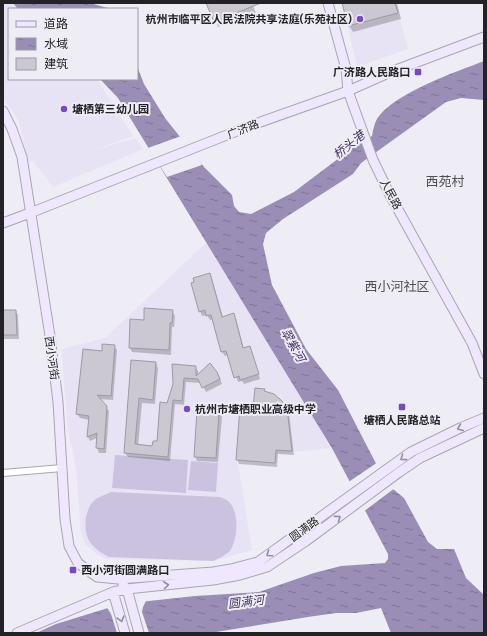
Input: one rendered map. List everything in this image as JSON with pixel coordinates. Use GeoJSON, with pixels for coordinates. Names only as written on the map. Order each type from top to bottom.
{"type":"FeatureCollection","features":[{"type":"Feature","properties":{"kind":"street","name":"人民路"},"geometry":{"type":"LineString","coordinates":[[328,3],[346,69],[348,92],[373,160],[390,194],[472,343],[484,374]]}},
{"type":"Feature","properties":{"kind":"street","name":"广济路"},"geometry":{"type":"LineString","coordinates":[[3,222],[30,213],[252,125],[348,92],[393,71],[484,37]]}},
{"type":"Feature","properties":{"kind":"street","name":"西小河街"},"geometry":{"type":"LineString","coordinates":[[3,112],[12,129],[22,157],[50,336],[58,402],[65,519],[69,546],[78,563],[97,577],[118,580]]}},
{"type":"Feature","properties":{"kind":"street","name":"圆满路"},"geometry":{"type":"LineString","coordinates":[[118,580],[231,569],[258,562],[411,452],[484,418]]}},
{"type":"Feature","properties":{"kind":"street","name":"圆满路"},"geometry":{"type":"LineString","coordinates":[[17,633],[113,592],[213,580],[240,575],[267,567],[306,541],[420,458],[484,428]]}},
{"type":"Feature","properties":{"kind":"street"},"geometry":{"type":"LineString","coordinates":[[3,473],[62,468]]}},
{"type":"Feature","properties":{"kind":"street"},"geometry":{"type":"LineString","coordinates":[[125,633],[113,592],[118,580],[127,590],[139,633]]}},
{"type":"Feature","properties":{"kind":"shaded area","name":"塘栖第三幼儿园"},"geometry":{"type":"Polygon","coordinates":[[[3,3],[16,3],[19,8],[8,8],[8,80],[98,80],[133,136],[94,150],[136,138],[143,149],[53,187],[33,161],[28,161],[19,121],[3,98],[3,3]]]}},
{"type":"Feature","properties":{"kind":"shaded area"},"geometry":{"type":"Polygon","coordinates":[[[398,13],[408,49],[357,67],[348,26],[398,13]]]}},
{"type":"Feature","properties":{"kind":"shaded area","name":"杭州市塘栖职业高级中学"},"geometry":{"type":"Polygon","coordinates":[[[207,242],[292,379],[330,448],[237,458],[252,550],[213,561],[106,559],[95,553],[86,545],[81,533],[76,471],[72,445],[69,439],[61,349],[105,338],[207,242]]]}},
{"type":"Feature","properties":{"kind":"shaded area"},"geometry":{"type":"Polygon","coordinates":[[[115,455],[188,460],[186,493],[112,488],[115,455]]]}},
{"type":"Feature","properties":{"kind":"shaded area"},"geometry":{"type":"Polygon","coordinates":[[[191,461],[218,463],[216,492],[188,490],[191,461]]]}},
{"type":"Feature","properties":{"kind":"shaded area"},"geometry":{"type":"Polygon","coordinates":[[[111,492],[220,497],[225,499],[232,506],[236,519],[236,534],[232,547],[229,552],[213,561],[109,557],[97,550],[90,542],[87,537],[85,524],[86,515],[91,504],[98,498],[111,492]]]}},
{"type":"Feature","properties":{"kind":"water"},"geometry":{"type":"Polygon","coordinates":[[[13,3],[90,3],[108,8],[17,8],[13,3]]]}},
{"type":"Feature","properties":{"kind":"water"},"geometry":{"type":"Polygon","coordinates":[[[484,61],[484,100],[461,98],[446,102],[361,163],[353,174],[283,219],[266,233],[263,244],[272,285],[306,349],[338,390],[384,479],[404,498],[428,542],[437,549],[454,549],[466,578],[484,595],[484,633],[391,633],[381,608],[356,613],[336,613],[308,617],[210,633],[36,633],[56,624],[121,604],[195,596],[259,592],[314,573],[341,566],[385,563],[388,559],[388,554],[333,450],[118,98],[101,80],[138,80],[138,69],[144,84],[165,118],[204,167],[232,195],[234,206],[239,212],[251,214],[294,192],[355,146],[372,136],[376,121],[383,111],[395,102],[425,85],[484,61]]]}},
{"type":"Feature","properties":{"kind":"pier"},"geometry":{"type":"Polygon","coordinates":[[[181,136],[195,153],[202,165],[167,177],[148,148],[181,136]]]}},
{"type":"Feature","properties":{"kind":"pier"},"geometry":{"type":"Polygon","coordinates":[[[378,462],[386,478],[395,488],[363,512],[347,483],[378,462]]]}},
{"type":"Feature","properties":{"kind":"pier"},"geometry":{"type":"Polygon","coordinates":[[[147,599],[142,612],[149,633],[117,633],[111,614],[106,606],[147,599]]]}},
{"type":"Feature","properties":{"kind":"building"},"geometry":{"type":"Polygon","coordinates":[[[206,3],[261,3],[214,22],[206,3]]]}},
{"type":"Feature","properties":{"kind":"building","name":"杭州市临平区人民法院共享法庭(乐苑社区)"},"geometry":{"type":"Polygon","coordinates":[[[342,3],[395,3],[398,13],[348,26],[342,3]]]}},
{"type":"Feature","properties":{"kind":"building"},"geometry":{"type":"Polygon","coordinates":[[[210,273],[222,317],[234,313],[243,348],[250,346],[259,374],[240,380],[239,376],[234,378],[226,351],[221,352],[211,315],[206,316],[205,310],[199,312],[191,283],[194,282],[193,278],[210,273]]]}},
{"type":"Feature","properties":{"kind":"building"},"geometry":{"type":"Polygon","coordinates":[[[144,308],[173,310],[172,323],[170,323],[169,350],[129,348],[130,319],[144,320],[144,308]]]}},
{"type":"Feature","properties":{"kind":"building"},"geometry":{"type":"Polygon","coordinates":[[[3,310],[16,310],[17,335],[3,335],[3,310]]]}},
{"type":"Feature","properties":{"kind":"building"},"geometry":{"type":"Polygon","coordinates":[[[102,344],[115,345],[111,396],[97,395],[107,406],[104,449],[96,448],[97,433],[87,437],[89,416],[76,414],[83,349],[102,351],[102,344]]]}},
{"type":"Feature","properties":{"kind":"building"},"geometry":{"type":"Polygon","coordinates":[[[131,360],[156,362],[153,400],[139,398],[135,444],[152,446],[153,441],[157,441],[160,402],[167,403],[173,384],[172,364],[196,366],[196,376],[210,363],[220,379],[202,388],[198,379],[184,378],[182,401],[173,400],[168,457],[124,453],[131,360]]]}},
{"type":"Feature","properties":{"kind":"building"},"geometry":{"type":"Polygon","coordinates":[[[255,388],[265,389],[264,391],[274,394],[287,408],[292,451],[276,450],[275,463],[236,460],[240,406],[253,407],[255,388]]]}},
{"type":"Feature","properties":{"kind":"building"},"geometry":{"type":"Polygon","coordinates":[[[197,410],[219,412],[216,458],[194,457],[197,410]]]}},
{"type":"Feature","properties":{"kind":"place","name":"杭州市临平区人民法院共享法庭(乐苑社区)"},"geometry":{"type":"Point","coordinates":[360,19]}},
{"type":"Feature","properties":{"kind":"place","name":"广济路人民路口"},"geometry":{"type":"Point","coordinates":[418,72]}},
{"type":"Feature","properties":{"kind":"place","name":"塘栖第三幼儿园"},"geometry":{"type":"Point","coordinates":[64,109]}},
{"type":"Feature","properties":{"kind":"place","name":"塘栖人民路总站"},"geometry":{"type":"Point","coordinates":[402,407]}},
{"type":"Feature","properties":{"kind":"place","name":"杭州市塘栖职业高级中学"},"geometry":{"type":"Point","coordinates":[187,409]}},
{"type":"Feature","properties":{"kind":"place","name":"西小河街圆满路口"},"geometry":{"type":"Point","coordinates":[73,570]}},
{"type":"Feature","properties":{"kind":"district","name":"西苑村"},"geometry":{"type":"Point","coordinates":[445,181]}},
{"type":"Feature","properties":{"kind":"district","name":"西小河社区"},"geometry":{"type":"Point","coordinates":[397,286]}},
{"type":"Feature","properties":{"kind":"water label","name":"桥头港"},"geometry":{"type":"Point","coordinates":[349,145]}},
{"type":"Feature","properties":{"kind":"water label","name":"翠紫河"},"geometry":{"type":"Point","coordinates":[293,345]}},
{"type":"Feature","properties":{"kind":"water label","name":"圆满河"},"geometry":{"type":"Point","coordinates":[246,602]}}]}
